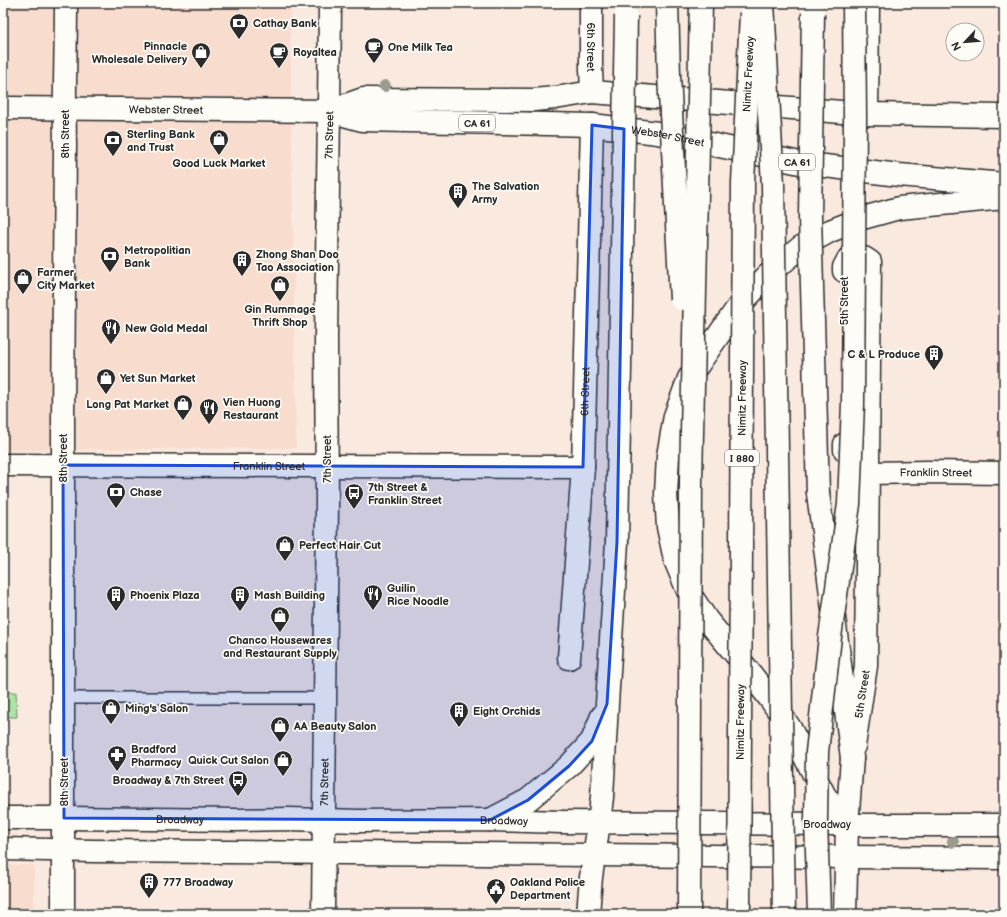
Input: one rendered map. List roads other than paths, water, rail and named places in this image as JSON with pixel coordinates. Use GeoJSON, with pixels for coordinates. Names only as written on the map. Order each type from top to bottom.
{"type":"FeatureCollection","features":[{"type":"Feature","properties":{"kind":"main road","name":"8th Street"},"geometry":{"type":"LineString","coordinates":[[63,914],[64,109],[66,3]]}},
{"type":"Feature","properties":{"kind":"main road","name":"7th Street"},"geometry":{"type":"LineString","coordinates":[[323,914],[327,466],[326,338],[330,3]]}},
{"type":"Feature","properties":{"kind":"main road","name":"6th Street"},"geometry":{"type":"LineString","coordinates":[[591,3],[590,70],[592,92]]}},
{"type":"Feature","properties":{"kind":"main road"},"geometry":{"type":"LineString","coordinates":[[667,3],[669,75],[690,480]]}},
{"type":"Feature","properties":{"kind":"main road"},"geometry":{"type":"LineString","coordinates":[[689,914],[690,480],[700,3]]}},
{"type":"Feature","properties":{"kind":"main road","name":"Nimitz Freeway"},"geometry":{"type":"LineString","coordinates":[[740,914],[744,183],[751,3]]}},
{"type":"Feature","properties":{"kind":"main road"},"geometry":{"type":"LineString","coordinates":[[763,3],[773,186],[784,914]]}},
{"type":"Feature","properties":{"kind":"main road"},"geometry":{"type":"LineString","coordinates":[[843,3],[844,112]]}},
{"type":"Feature","properties":{"kind":"main road"},"geometry":{"type":"LineString","coordinates":[[819,914],[816,820],[817,752],[830,637],[849,504],[853,403],[855,126],[854,3]]}},
{"type":"Feature","properties":{"kind":"main road"},"geometry":{"type":"LineString","coordinates":[[867,114],[868,3]]}},
{"type":"Feature","properties":{"kind":"main road"},"geometry":{"type":"LineString","coordinates":[[814,6],[810,217],[818,493],[852,758]]}},
{"type":"Feature","properties":{"kind":"main road"},"geometry":{"type":"LineString","coordinates":[[588,914],[591,877],[602,797],[617,542],[626,7]]}},
{"type":"Feature","properties":{"kind":"main road","name":"Webster Street"},"geometry":{"type":"LineString","coordinates":[[329,111],[363,99],[534,100],[592,92],[867,114],[1004,116]]}},
{"type":"Feature","properties":{"kind":"main road","name":"Webster Street"},"geometry":{"type":"LineString","coordinates":[[3,108],[329,111],[362,120],[592,126],[658,133],[800,163],[899,175],[1004,184]]}},
{"type":"Feature","properties":{"kind":"main road","name":"6th Street"},"geometry":{"type":"LineString","coordinates":[[569,658],[583,467],[592,126]]}},
{"type":"Feature","properties":{"kind":"main road"},"geometry":{"type":"LineString","coordinates":[[846,824],[825,796],[790,728],[771,700],[707,620],[688,591],[675,560],[668,527],[666,494],[668,456],[675,416],[688,378],[738,307],[769,274],[801,247],[830,231],[864,218],[899,208],[1004,198]]}},
{"type":"Feature","properties":{"kind":"main road","name":"5th Street"},"geometry":{"type":"LineString","coordinates":[[845,914],[846,824],[852,758],[866,666],[868,473],[870,262],[864,258],[849,258],[844,267],[844,450],[868,473]]}},
{"type":"Feature","properties":{"kind":"main road","name":"Franklin Street"},"geometry":{"type":"LineString","coordinates":[[3,465],[583,467]]}},
{"type":"Feature","properties":{"kind":"main road","name":"Franklin Street"},"geometry":{"type":"LineString","coordinates":[[868,473],[1004,473]]}},
{"type":"Feature","properties":{"kind":"main road"},"geometry":{"type":"LineString","coordinates":[[490,820],[528,800],[569,766],[592,741],[607,704]]}},
{"type":"Feature","properties":{"kind":"main road","name":"Broadway"},"geometry":{"type":"LineString","coordinates":[[3,818],[289,819],[324,821],[490,820],[1004,825]]}},
{"type":"Feature","properties":{"kind":"main road"},"geometry":{"type":"LineString","coordinates":[[3,849],[1004,858]]}},
{"type":"Feature","properties":{"kind":"lane"},"geometry":{"type":"LineString","coordinates":[[63,698],[325,698]]}},
{"type":"Feature","properties":{"kind":"place","name":"Cathay Bank"},"geometry":{"type":"Point","coordinates":[239,40]}},
{"type":"Feature","properties":{"kind":"place","name":"One Milk Tea"},"geometry":{"type":"Point","coordinates":[374,64]}},
{"type":"Feature","properties":{"kind":"place","name":"Pinnacle Wholesale Delivery"},"geometry":{"type":"Point","coordinates":[201,69]}},
{"type":"Feature","properties":{"kind":"place","name":"Royaltea"},"geometry":{"type":"Point","coordinates":[279,69]}},
{"type":"Feature","properties":{"kind":"place","name":"Good Luck Market"},"geometry":{"type":"Point","coordinates":[219,156]}},
{"type":"Feature","properties":{"kind":"place","name":"Sterling Bank and Trust"},"geometry":{"type":"Point","coordinates":[113,157]}},
{"type":"Feature","properties":{"kind":"place","name":"The Salvation Army"},"geometry":{"type":"Point","coordinates":[458,209]}},
{"type":"Feature","properties":{"kind":"place","name":"Metropolitian Bank"},"geometry":{"type":"Point","coordinates":[110,273]}},
{"type":"Feature","properties":{"kind":"place","name":"Zhong Shan Doo Tao Association"},"geometry":{"type":"Point","coordinates":[242,277]}},
{"type":"Feature","properties":{"kind":"place","name":"Farmer City Market"},"geometry":{"type":"Point","coordinates":[23,295]}},
{"type":"Feature","properties":{"kind":"place","name":"Gin Rummage Thrift Shop"},"geometry":{"type":"Point","coordinates":[280,302]}},
{"type":"Feature","properties":{"kind":"place","name":"New Gold Medal"},"geometry":{"type":"Point","coordinates":[111,345]}},
{"type":"Feature","properties":{"kind":"place","name":"C & L Produce"},"geometry":{"type":"Point","coordinates":[934,371]}},
{"type":"Feature","properties":{"kind":"place","name":"Yet Sun Market"},"geometry":{"type":"Point","coordinates":[106,395]}},
{"type":"Feature","properties":{"kind":"place","name":"Long Pat Market"},"geometry":{"type":"Point","coordinates":[183,421]}},
{"type":"Feature","properties":{"kind":"place","name":"Vien Huong Restaurant"},"geometry":{"type":"Point","coordinates":[209,425]}},
{"type":"Feature","properties":{"kind":"place","name":"Chase"},"geometry":{"type":"Point","coordinates":[116,509]}},
{"type":"Feature","properties":{"kind":"place","name":"7th Street & Franklin Street"},"geometry":{"type":"Point","coordinates":[354,510]}},
{"type":"Feature","properties":{"kind":"place","name":"Perfect Hair Cut"},"geometry":{"type":"Point","coordinates":[285,562]}},
{"type":"Feature","properties":{"kind":"place","name":"Guilin Rice Noodle"},"geometry":{"type":"Point","coordinates":[373,611]}},
{"type":"Feature","properties":{"kind":"place","name":"Phoenix Plaza"},"geometry":{"type":"Point","coordinates":[116,612]}},
{"type":"Feature","properties":{"kind":"place","name":"Mash Building"},"geometry":{"type":"Point","coordinates":[240,612]}},
{"type":"Feature","properties":{"kind":"place","name":"Chanco Housewares and Restaurant Supply"},"geometry":{"type":"Point","coordinates":[280,633]}},
{"type":"Feature","properties":{"kind":"place","name":"Ming's Salon"},"geometry":{"type":"Point","coordinates":[111,725]}},
{"type":"Feature","properties":{"kind":"place","name":"Eight Orchids"},"geometry":{"type":"Point","coordinates":[459,728]}},
{"type":"Feature","properties":{"kind":"place","name":"AA Beauty Salon"},"geometry":{"type":"Point","coordinates":[280,743]}},
{"type":"Feature","properties":{"kind":"place","name":"Bradford Pharmacy"},"geometry":{"type":"Point","coordinates":[117,772]}},
{"type":"Feature","properties":{"kind":"place","name":"Quick Cut Salon"},"geometry":{"type":"Point","coordinates":[283,777]}},
{"type":"Feature","properties":{"kind":"place","name":"Broadway & 7th Street"},"geometry":{"type":"Point","coordinates":[238,797]}},
{"type":"Feature","properties":{"kind":"place","name":"777 Broadway"},"geometry":{"type":"Point","coordinates":[149,899]}},
{"type":"Feature","properties":{"kind":"place","name":"Oakland Police Department"},"geometry":{"type":"Point","coordinates":[496,905]}}]}
